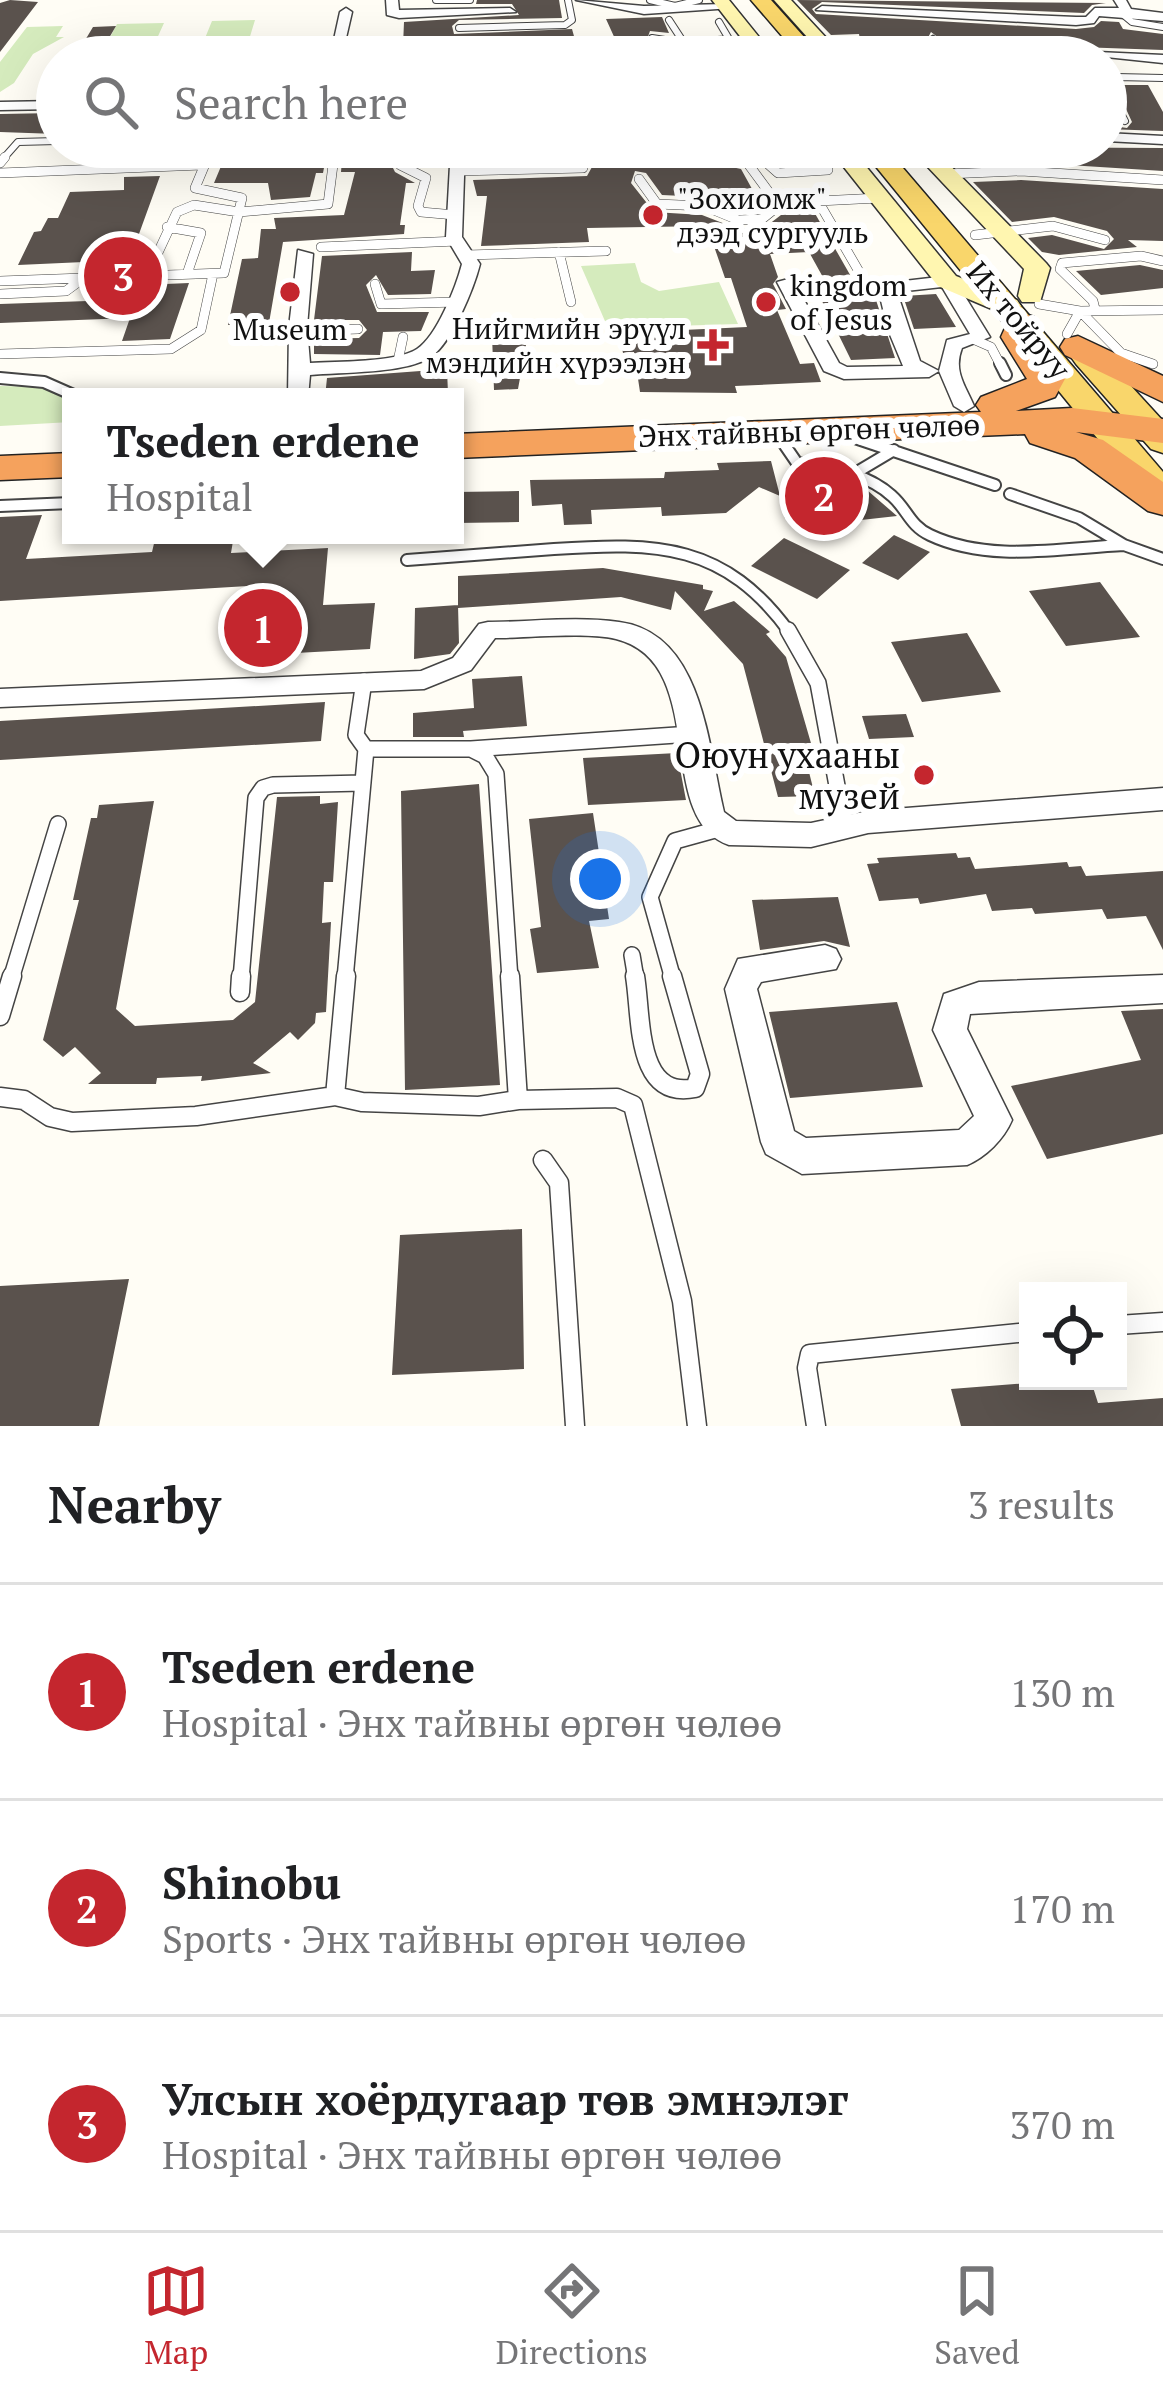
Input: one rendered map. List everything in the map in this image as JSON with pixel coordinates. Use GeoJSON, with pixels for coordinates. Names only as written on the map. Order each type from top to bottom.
{"type":"FeatureCollection","features":[{"type":"Feature","properties":{"kind":"highway"},"geometry":{"type":"LineString","coordinates":[[988,395],[1042,388],[1046,380],[1019,337],[1025,307]]}},
{"type":"Feature","properties":{"kind":"highway"},"geometry":{"type":"LineString","coordinates":[[1075,330],[1142,411]]}},
{"type":"Feature","properties":{"kind":"highway","name":"Энх тайвны өргөн чөлөө"},"geometry":{"type":"LineString","coordinates":[[464,429],[988,395],[1142,411]]}},
{"type":"Feature","properties":{"kind":"highway","name":"Энх тайвны өргөн чөлөө"},"geometry":{"type":"LineString","coordinates":[[464,446],[824,429],[897,437],[1142,411]]}},
{"type":"Feature","properties":{"kind":"highway"},"geometry":{"type":"LineString","coordinates":[[897,437],[1006,429],[1070,441],[1117,466],[1163,499]]}},
{"type":"Feature","properties":{"kind":"highway"},"geometry":{"type":"LineString","coordinates":[[0,450],[62,447]]}},
{"type":"Feature","properties":{"kind":"highway"},"geometry":{"type":"LineString","coordinates":[[0,468],[62,465]]}},
{"type":"Feature","properties":{"kind":"main road"},"geometry":{"type":"LineString","coordinates":[[760,0],[792,36]]}},
{"type":"Feature","properties":{"kind":"main road"},"geometry":{"type":"LineString","coordinates":[[727,8],[765,36]]}},
{"type":"Feature","properties":{"kind":"main road","name":"Их тойруу"},"geometry":{"type":"LineString","coordinates":[[892,168],[1025,307],[1142,411],[1163,499]]}},
{"type":"Feature","properties":{"kind":"main road","name":"Их тойруу"},"geometry":{"type":"LineString","coordinates":[[917,168],[989,234],[1025,307],[1075,330]]}},
{"type":"Feature","properties":{"kind":"street"},"geometry":{"type":"LineString","coordinates":[[392,0],[391,11],[399,14],[510,12]]}},
{"type":"Feature","properties":{"kind":"street"},"geometry":{"type":"LineString","coordinates":[[583,0],[660,11],[727,8],[749,36]]}},
{"type":"Feature","properties":{"kind":"street"},"geometry":{"type":"LineString","coordinates":[[801,8],[1076,21],[1122,8],[1163,17]]}},
{"type":"Feature","properties":{"kind":"street"},"geometry":{"type":"LineString","coordinates":[[801,8],[821,36]]}},
{"type":"Feature","properties":{"kind":"street"},"geometry":{"type":"LineString","coordinates":[[341,36],[346,12]]}},
{"type":"Feature","properties":{"kind":"street"},"geometry":{"type":"LineString","coordinates":[[1127,57],[1163,59]]}},
{"type":"Feature","properties":{"kind":"street"},"geometry":{"type":"LineString","coordinates":[[0,106],[36,105]]}},
{"type":"Feature","properties":{"kind":"street"},"geometry":{"type":"LineString","coordinates":[[1127,138],[1163,140]]}},
{"type":"Feature","properties":{"kind":"street"},"geometry":{"type":"LineString","coordinates":[[301,370],[398,361],[434,344],[470,270],[455,215],[457,168]]}},
{"type":"Feature","properties":{"kind":"street"},"geometry":{"type":"LineString","coordinates":[[855,168],[947,281],[981,337],[954,344],[945,370]]}},
{"type":"Feature","properties":{"kind":"street"},"geometry":{"type":"LineString","coordinates":[[940,168],[989,234]]}},
{"type":"Feature","properties":{"kind":"street"},"geometry":{"type":"LineString","coordinates":[[299,388],[298,331],[312,250]]}},
{"type":"Feature","properties":{"kind":"street"},"geometry":{"type":"LineString","coordinates":[[916,371],[893,323],[895,308],[887,288],[947,281],[1025,307]]}},
{"type":"Feature","properties":{"kind":"street"},"geometry":{"type":"LineString","coordinates":[[786,282],[831,367],[844,373],[945,370],[988,395]]}},
{"type":"Feature","properties":{"kind":"street"},"geometry":{"type":"LineString","coordinates":[[0,698],[424,680],[462,664],[488,630],[619,630],[663,651],[681,688],[711,817],[728,833],[775,837],[868,822],[1163,799]]}},
{"type":"Feature","properties":{"kind":"street"},"geometry":{"type":"LineString","coordinates":[[825,959],[751,969],[741,989],[779,1142],[802,1156],[967,1147],[994,1120],[950,1030],[956,1004],[979,997],[1163,989]]}},
{"type":"Feature","properties":{"kind":"lane"},"geometry":{"type":"LineString","coordinates":[[436,0],[470,0]]}},
{"type":"Feature","properties":{"kind":"lane"},"geometry":{"type":"LineString","coordinates":[[459,28],[565,25],[572,20],[568,0]]}},
{"type":"Feature","properties":{"kind":"lane"},"geometry":{"type":"LineString","coordinates":[[650,0],[660,6],[699,0]]}},
{"type":"Feature","properties":{"kind":"lane"},"geometry":{"type":"LineString","coordinates":[[1122,8],[1124,19],[1163,27]]}},
{"type":"Feature","properties":{"kind":"lane"},"geometry":{"type":"LineString","coordinates":[[669,20],[679,36]]}},
{"type":"Feature","properties":{"kind":"lane"},"geometry":{"type":"LineString","coordinates":[[1127,77],[1163,78]]}},
{"type":"Feature","properties":{"kind":"lane"},"geometry":{"type":"LineString","coordinates":[[0,164],[18,142],[36,142]]}},
{"type":"Feature","properties":{"kind":"lane"},"geometry":{"type":"LineString","coordinates":[[0,173],[126,168]]}},
{"type":"Feature","properties":{"kind":"lane"},"geometry":{"type":"LineString","coordinates":[[0,281],[224,273],[242,198],[195,188],[201,168]]}},
{"type":"Feature","properties":{"kind":"lane"},"geometry":{"type":"LineString","coordinates":[[147,276],[177,212],[194,205],[238,212],[330,202],[333,168]]}},
{"type":"Feature","properties":{"kind":"lane"},"geometry":{"type":"LineString","coordinates":[[406,168],[426,178],[418,206],[421,212],[455,215]]}},
{"type":"Feature","properties":{"kind":"lane"},"geometry":{"type":"LineString","coordinates":[[751,168],[771,195],[798,202]]}},
{"type":"Feature","properties":{"kind":"lane"},"geometry":{"type":"LineString","coordinates":[[768,168],[792,174],[827,168]]}},
{"type":"Feature","properties":{"kind":"lane"},"geometry":{"type":"LineString","coordinates":[[946,174],[1022,171],[1163,180]]}},
{"type":"Feature","properties":{"kind":"lane"},"geometry":{"type":"LineString","coordinates":[[639,179],[657,204],[704,206],[738,220],[762,219],[777,207],[798,202],[879,198]]}},
{"type":"Feature","properties":{"kind":"lane"},"geometry":{"type":"LineString","coordinates":[[301,207],[302,189]]}},
{"type":"Feature","properties":{"kind":"lane"},"geometry":{"type":"LineString","coordinates":[[818,201],[861,274]]}},
{"type":"Feature","properties":{"kind":"lane"},"geometry":{"type":"LineString","coordinates":[[167,226],[201,233],[187,274]]}},
{"type":"Feature","properties":{"kind":"lane"},"geometry":{"type":"LineString","coordinates":[[989,234],[1053,226],[1105,240]]}},
{"type":"Feature","properties":{"kind":"lane"},"geometry":{"type":"LineString","coordinates":[[312,250],[606,251]]}},
{"type":"Feature","properties":{"kind":"lane"},"geometry":{"type":"LineString","coordinates":[[560,252],[571,302]]}},
{"type":"Feature","properties":{"kind":"lane"},"geometry":{"type":"LineString","coordinates":[[1094,309],[1093,301],[1060,269],[1062,263],[1142,256],[1163,261]]}},
{"type":"Feature","properties":{"kind":"lane"},"geometry":{"type":"LineString","coordinates":[[0,354],[158,350],[192,343],[201,335],[213,274]]}},
{"type":"Feature","properties":{"kind":"lane"},"geometry":{"type":"LineString","coordinates":[[0,294],[59,292],[83,278]]}},
{"type":"Feature","properties":{"kind":"lane"},"geometry":{"type":"LineString","coordinates":[[375,284],[381,304],[458,302]]}},
{"type":"Feature","properties":{"kind":"lane"},"geometry":{"type":"LineString","coordinates":[[1075,330],[1094,309],[1163,310]]}},
{"type":"Feature","properties":{"kind":"lane"},"geometry":{"type":"LineString","coordinates":[[298,331],[358,329]]}},
{"type":"Feature","properties":{"kind":"lane"},"geometry":{"type":"LineString","coordinates":[[398,361],[403,337]]}},
{"type":"Feature","properties":{"kind":"lane"},"geometry":{"type":"LineString","coordinates":[[975,340],[991,347],[988,395]]}},
{"type":"Feature","properties":{"kind":"lane"},"geometry":{"type":"LineString","coordinates":[[0,378],[44,382],[62,390]]}},
{"type":"Feature","properties":{"kind":"lane"},"geometry":{"type":"LineString","coordinates":[[775,431],[802,466],[824,464],[892,495],[914,526],[933,537],[990,552],[1124,545]]}},
{"type":"Feature","properties":{"kind":"lane"},"geometry":{"type":"LineString","coordinates":[[852,475],[897,437],[995,485]]}},
{"type":"Feature","properties":{"kind":"lane"},"geometry":{"type":"LineString","coordinates":[[1010,494],[1079,518],[1124,545],[1163,559]]}},
{"type":"Feature","properties":{"kind":"lane"},"geometry":{"type":"LineString","coordinates":[[0,506],[62,503]]}},
{"type":"Feature","properties":{"kind":"lane"},"geometry":{"type":"LineString","coordinates":[[406,560],[627,544],[676,549],[719,565],[757,592],[788,630],[818,683],[845,829]]}},
{"type":"Feature","properties":{"kind":"lane"},"geometry":{"type":"LineString","coordinates":[[335,1096],[366,749],[356,735],[364,681]]}},
{"type":"Feature","properties":{"kind":"lane"},"geometry":{"type":"LineString","coordinates":[[366,749],[471,748],[692,734]]}},
{"type":"Feature","properties":{"kind":"lane"},"geometry":{"type":"LineString","coordinates":[[471,748],[485,756],[496,774],[518,1100]]}},
{"type":"Feature","properties":{"kind":"lane"},"geometry":{"type":"LineString","coordinates":[[240,992],[256,798],[272,785],[363,783]]}},
{"type":"Feature","properties":{"kind":"lane"},"geometry":{"type":"LineString","coordinates":[[0,1016],[58,824]]}},
{"type":"Feature","properties":{"kind":"lane"},"geometry":{"type":"LineString","coordinates":[[632,955],[651,1074],[657,1085],[674,1093],[695,1088],[700,1075],[650,897],[674,841],[722,828]]}},
{"type":"Feature","properties":{"kind":"lane"},"geometry":{"type":"LineString","coordinates":[[0,1096],[24,1100],[50,1117],[72,1122],[196,1116],[335,1096],[362,1102],[479,1106],[518,1100],[617,1098],[633,1105],[682,1300],[697,1426]]}},
{"type":"Feature","properties":{"kind":"lane"},"geometry":{"type":"LineString","coordinates":[[543,1160],[560,1183],[575,1426]]}},
{"type":"Feature","properties":{"kind":"lane"},"geometry":{"type":"LineString","coordinates":[[1127,1324],[1163,1322]]}},
{"type":"Feature","properties":{"kind":"lane"},"geometry":{"type":"LineString","coordinates":[[816,1426],[807,1368],[810,1354],[1019,1333]]}},
{"type":"Feature","properties":{"kind":"green space"},"geometry":{"type":"Polygon","coordinates":[[[255,20],[250,36],[206,36],[212,21],[255,20]]]}},
{"type":"Feature","properties":{"kind":"green space"},"geometry":{"type":"Polygon","coordinates":[[[164,23],[158,36],[111,36],[117,24],[164,23]]]}},
{"type":"Feature","properties":{"kind":"green space"},"geometry":{"type":"Polygon","coordinates":[[[63,26],[57,36],[36,36],[36,52],[14,83],[0,92],[0,62],[27,27],[63,26]]]}},
{"type":"Feature","properties":{"kind":"green space"},"geometry":{"type":"Polygon","coordinates":[[[635,263],[641,282],[659,291],[719,282],[738,324],[608,328],[581,266],[635,263]]]}},
{"type":"Feature","properties":{"kind":"green space"},"geometry":{"type":"Polygon","coordinates":[[[0,386],[41,387],[62,396],[62,423],[0,426],[0,386]]]}},
{"type":"Feature","properties":{"kind":"building"},"geometry":{"type":"Polygon","coordinates":[[[477,0],[559,0],[562,18],[459,20],[452,26],[454,34],[572,29],[574,36],[403,36],[404,22],[519,15],[512,4],[476,4],[477,0]]]}},
{"type":"Feature","properties":{"kind":"building"},"geometry":{"type":"Polygon","coordinates":[[[797,0],[1106,3],[1092,5],[1084,13],[822,2],[812,9],[816,14],[1076,29],[1101,21],[1119,22],[1123,29],[1163,34],[1163,50],[1127,49],[1127,36],[831,35],[797,0]]]}},
{"type":"Feature","properties":{"kind":"building"},"geometry":{"type":"Polygon","coordinates":[[[38,2],[0,52],[0,3],[38,2]]]}},
{"type":"Feature","properties":{"kind":"building"},"geometry":{"type":"Polygon","coordinates":[[[662,17],[669,33],[614,36],[606,19],[662,17]]]}},
{"type":"Feature","properties":{"kind":"building"},"geometry":{"type":"Polygon","coordinates":[[[116,26],[110,36],[88,36],[93,27],[116,26]]]}},
{"type":"Feature","properties":{"kind":"building"},"geometry":{"type":"Polygon","coordinates":[[[1127,85],[1148,85],[1163,112],[1163,131],[1127,130],[1132,122],[1127,85]]]}},
{"type":"Feature","properties":{"kind":"building"},"geometry":{"type":"Polygon","coordinates":[[[36,113],[36,133],[0,132],[0,114],[36,113]]]}},
{"type":"Feature","properties":{"kind":"building"},"geometry":{"type":"Polygon","coordinates":[[[1127,148],[1163,148],[1163,171],[1116,168],[1127,168],[1127,148]]]}},
{"type":"Feature","properties":{"kind":"building"},"geometry":{"type":"Polygon","coordinates":[[[220,168],[324,168],[323,173],[316,173],[310,197],[271,200],[268,183],[214,183],[220,168]]]}},
{"type":"Feature","properties":{"kind":"building"},"geometry":{"type":"Polygon","coordinates":[[[341,168],[393,168],[415,183],[406,183],[400,225],[405,225],[404,234],[283,242],[269,323],[228,325],[242,259],[258,258],[261,229],[276,229],[274,218],[344,215],[355,172],[341,172],[341,168]]]}},
{"type":"Feature","properties":{"kind":"building"},"geometry":{"type":"Polygon","coordinates":[[[591,168],[736,168],[762,207],[740,211],[705,197],[662,195],[646,173],[635,171],[631,183],[654,212],[702,215],[738,229],[764,228],[781,215],[813,210],[853,280],[867,297],[875,297],[895,358],[851,360],[821,299],[835,299],[809,252],[770,254],[778,277],[773,284],[786,309],[777,310],[800,364],[814,363],[821,382],[735,386],[737,393],[640,392],[634,352],[623,353],[619,333],[747,327],[707,226],[587,228],[589,242],[481,246],[487,196],[477,196],[473,180],[587,176],[591,168]]]}},
{"type":"Feature","properties":{"kind":"building"},"geometry":{"type":"Polygon","coordinates":[[[160,176],[127,267],[102,268],[106,261],[18,265],[34,232],[41,231],[48,218],[58,218],[70,192],[124,190],[124,177],[160,176]]]}},
{"type":"Feature","properties":{"kind":"building"},"geometry":{"type":"Polygon","coordinates":[[[1021,180],[1163,189],[1163,241],[1128,240],[1137,247],[1059,255],[1042,252],[1028,238],[1052,235],[1104,249],[1114,239],[1107,231],[1054,217],[1012,222],[973,182],[1021,180]]]}},
{"type":"Feature","properties":{"kind":"building"},"geometry":{"type":"Polygon","coordinates":[[[412,252],[411,271],[435,270],[431,294],[388,295],[376,275],[366,285],[377,312],[429,312],[421,331],[383,332],[380,355],[314,354],[314,339],[359,338],[367,330],[359,320],[314,320],[322,256],[412,252]]]}},
{"type":"Feature","properties":{"kind":"building"},"geometry":{"type":"Polygon","coordinates":[[[1140,265],[1163,270],[1163,288],[1101,295],[1076,271],[1140,265]]]}},
{"type":"Feature","properties":{"kind":"building"},"geometry":{"type":"Polygon","coordinates":[[[189,283],[170,339],[122,341],[130,318],[0,323],[0,304],[88,301],[94,287],[189,283]]]}},
{"type":"Feature","properties":{"kind":"building"},"geometry":{"type":"Polygon","coordinates":[[[936,294],[956,327],[914,329],[903,296],[936,294]]]}},
{"type":"Feature","properties":{"kind":"building"},"geometry":{"type":"Polygon","coordinates":[[[528,334],[518,389],[494,390],[492,335],[528,334]]]}},
{"type":"Feature","properties":{"kind":"building"},"geometry":{"type":"Polygon","coordinates":[[[447,369],[448,388],[326,388],[327,378],[447,369]]]}},
{"type":"Feature","properties":{"kind":"building"},"geometry":{"type":"Polygon","coordinates":[[[771,461],[780,496],[759,487],[726,513],[662,516],[661,507],[591,510],[592,524],[564,525],[562,504],[532,506],[530,480],[664,478],[665,472],[719,470],[717,463],[771,461]]]}},
{"type":"Feature","properties":{"kind":"building"},"geometry":{"type":"Polygon","coordinates":[[[808,474],[867,490],[897,516],[834,523],[784,518],[804,505],[780,496],[808,474]]]}},
{"type":"Feature","properties":{"kind":"building"},"geometry":{"type":"Polygon","coordinates":[[[519,491],[519,522],[464,523],[464,492],[519,491]]]}},
{"type":"Feature","properties":{"kind":"building"},"geometry":{"type":"Polygon","coordinates":[[[42,515],[26,559],[152,552],[154,544],[232,544],[231,553],[328,548],[323,605],[375,603],[370,649],[240,656],[248,586],[0,601],[0,517],[42,515]]]}},
{"type":"Feature","properties":{"kind":"building"},"geometry":{"type":"Polygon","coordinates":[[[894,535],[930,552],[898,580],[862,563],[894,535]]]}},
{"type":"Feature","properties":{"kind":"building"},"geometry":{"type":"Polygon","coordinates":[[[784,538],[850,570],[817,599],[751,566],[784,538]]]}},
{"type":"Feature","properties":{"kind":"building"},"geometry":{"type":"Polygon","coordinates":[[[603,568],[703,585],[713,591],[704,611],[734,601],[770,632],[766,634],[786,657],[815,757],[806,760],[815,796],[778,797],[743,664],[675,591],[671,610],[621,597],[458,608],[458,576],[603,568]]]}},
{"type":"Feature","properties":{"kind":"building"},"geometry":{"type":"Polygon","coordinates":[[[1100,582],[1140,637],[1066,646],[1029,591],[1100,582]]]}},
{"type":"Feature","properties":{"kind":"building"},"geometry":{"type":"Polygon","coordinates":[[[458,605],[459,643],[450,654],[414,659],[415,608],[458,605]]]}},
{"type":"Feature","properties":{"kind":"building"},"geometry":{"type":"Polygon","coordinates":[[[967,633],[1001,692],[922,702],[891,642],[967,633]]]}},
{"type":"Feature","properties":{"kind":"building"},"geometry":{"type":"Polygon","coordinates":[[[522,676],[527,726],[463,731],[464,737],[413,737],[413,713],[474,708],[472,679],[522,676]]]}},
{"type":"Feature","properties":{"kind":"building"},"geometry":{"type":"Polygon","coordinates":[[[325,702],[321,741],[0,760],[0,721],[325,702]]]}},
{"type":"Feature","properties":{"kind":"building"},"geometry":{"type":"Polygon","coordinates":[[[906,714],[914,737],[869,739],[862,716],[906,714]]]}},
{"type":"Feature","properties":{"kind":"building"},"geometry":{"type":"Polygon","coordinates":[[[677,753],[686,800],[588,805],[583,758],[677,753]]]}},
{"type":"Feature","properties":{"kind":"building"},"geometry":{"type":"Polygon","coordinates":[[[479,784],[500,1085],[405,1090],[401,791],[479,784]]]}},
{"type":"Feature","properties":{"kind":"building"},"geometry":{"type":"Polygon","coordinates":[[[320,796],[320,804],[338,802],[333,882],[324,882],[322,923],[331,922],[326,1012],[316,1013],[315,1023],[298,1040],[290,1032],[253,1063],[271,1073],[201,1081],[202,1076],[157,1078],[156,1084],[88,1084],[101,1073],[75,1047],[63,1057],[43,1040],[79,900],[73,900],[91,818],[97,818],[99,805],[154,801],[116,1009],[135,1026],[233,1020],[255,1002],[277,797],[320,796]]]}},
{"type":"Feature","properties":{"kind":"building"},"geometry":{"type":"Polygon","coordinates":[[[593,813],[609,919],[589,921],[599,968],[537,973],[530,929],[541,927],[529,819],[593,813]]]}},
{"type":"Feature","properties":{"kind":"building"},"geometry":{"type":"Polygon","coordinates":[[[956,853],[958,858],[970,857],[975,869],[1067,862],[1069,867],[1081,866],[1086,876],[1163,871],[1163,950],[1146,916],[1107,919],[1102,909],[1035,914],[1032,908],[992,911],[986,894],[920,904],[918,898],[879,901],[867,864],[879,863],[877,858],[956,853]]]}},
{"type":"Feature","properties":{"kind":"building"},"geometry":{"type":"Polygon","coordinates":[[[838,897],[850,947],[824,941],[760,950],[752,900],[838,897]]]}},
{"type":"Feature","properties":{"kind":"building"},"geometry":{"type":"Polygon","coordinates":[[[897,1002],[923,1087],[790,1098],[769,1012],[897,1002]]]}},
{"type":"Feature","properties":{"kind":"building"},"geometry":{"type":"Polygon","coordinates":[[[1163,1009],[1163,1134],[1047,1159],[1011,1086],[1141,1060],[1121,1011],[1163,1009]]]}},
{"type":"Feature","properties":{"kind":"building"},"geometry":{"type":"Polygon","coordinates":[[[522,1229],[524,1369],[392,1375],[400,1235],[522,1229]]]}},
{"type":"Feature","properties":{"kind":"building"},"geometry":{"type":"Polygon","coordinates":[[[129,1279],[99,1426],[0,1426],[0,1286],[129,1279]]]}},
{"type":"Feature","properties":{"kind":"building"},"geometry":{"type":"Polygon","coordinates":[[[1019,1384],[1019,1390],[1094,1390],[1098,1403],[1163,1398],[1163,1426],[961,1426],[951,1389],[1019,1384]]]}},
{"type":"Feature","properties":{"kind":"place","name":"\"Зохиомж\" дээд сургууль"},"geometry":{"type":"Point","coordinates":[653,215]}},
{"type":"Feature","properties":{"kind":"place","name":"Улсын хоёрдугаар төв эмнэлэг"},"geometry":{"type":"Point","coordinates":[123,276]}},
{"type":"Feature","properties":{"kind":"place","name":"Museum"},"geometry":{"type":"Point","coordinates":[290,292]}},
{"type":"Feature","properties":{"kind":"place","name":"kingdom of Jesus"},"geometry":{"type":"Point","coordinates":[766,302]}},
{"type":"Feature","properties":{"kind":"place","name":"Нийгмийн эрүүл мэндийн хүрээлэн"},"geometry":{"type":"Point","coordinates":[713,345]}},
{"type":"Feature","properties":{"kind":"place","name":"Shinobu"},"geometry":{"type":"Point","coordinates":[824,496]}},
{"type":"Feature","properties":{"kind":"place","name":"Tseden erdene"},"geometry":{"type":"Point","coordinates":[263,628]}},
{"type":"Feature","properties":{"kind":"place","name":"Оюун ухааны музей"},"geometry":{"type":"Point","coordinates":[924,775]}}]}
